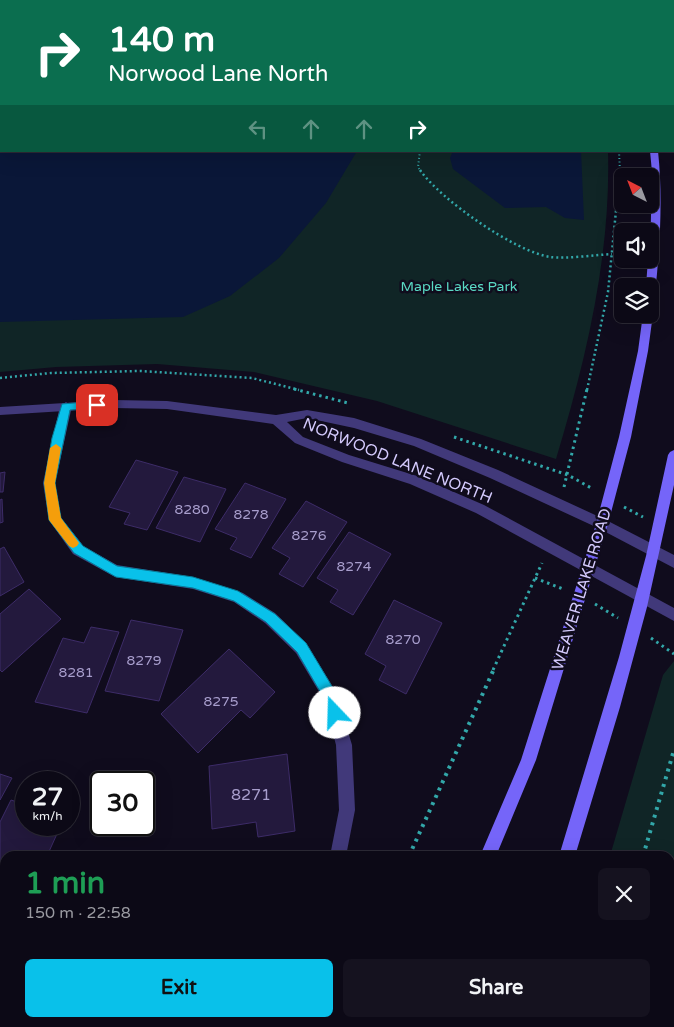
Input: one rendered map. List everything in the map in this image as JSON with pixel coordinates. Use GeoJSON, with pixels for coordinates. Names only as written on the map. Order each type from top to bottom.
{"type":"FeatureCollection","features":[{"type":"Feature","properties":{"kind":"main road"},"geometry":{"type":"LineString","coordinates":[[652,278],[656,172],[654,152]]}},
{"type":"Feature","properties":{"kind":"main road","name":"WEAVER LAKE ROAD"},"geometry":{"type":"LineString","coordinates":[[490,851],[528,760],[602,524],[625,437],[643,351],[647,323]]}},
{"type":"Feature","properties":{"kind":"main road"},"geometry":{"type":"LineString","coordinates":[[569,851],[602,748],[654,552],[674,455]]}},
{"type":"Feature","properties":{"kind":"street","name":"NORWOOD LANE NORTH"},"geometry":{"type":"LineString","coordinates":[[0,411],[66,406],[167,405],[276,420],[307,414],[354,423],[408,440],[494,474],[602,524],[674,562]]}},
{"type":"Feature","properties":{"kind":"street"},"geometry":{"type":"LineString","coordinates":[[66,406],[49,483],[55,520],[78,550],[116,571],[193,583],[238,597],[270,618],[301,648],[311,664],[331,697],[344,745],[348,810],[339,851]]}},
{"type":"Feature","properties":{"kind":"street","name":"NORWOOD LANE NORTH"},"geometry":{"type":"LineString","coordinates":[[276,420],[299,440],[346,459],[413,480],[480,509],[674,614]]}},
{"type":"Feature","properties":{"kind":"path"},"geometry":{"type":"LineString","coordinates":[[420,152],[418,167],[430,184],[466,212],[522,248],[551,257],[612,254]]}},
{"type":"Feature","properties":{"kind":"path"},"geometry":{"type":"LineString","coordinates":[[568,475],[608,292],[620,177],[619,152]]}},
{"type":"Feature","properties":{"kind":"path"},"geometry":{"type":"LineString","coordinates":[[411,851],[536,578],[580,595],[634,627],[674,654]]}},
{"type":"Feature","properties":{"kind":"path"},"geometry":{"type":"LineString","coordinates":[[644,851],[674,750]]}},
{"type":"Feature","properties":{"kind":"green space","name":"Maple Lakes Park"},"geometry":{"type":"Polygon","coordinates":[[[0,152],[608,152],[608,190],[601,268],[577,384],[556,459],[377,401],[254,372],[157,364],[56,367],[0,372],[0,152]]]}},
{"type":"Feature","properties":{"kind":"green space"},"geometry":{"type":"Polygon","coordinates":[[[674,661],[674,851],[611,851],[663,675],[674,661]]]}},
{"type":"Feature","properties":{"kind":"water"},"geometry":{"type":"Polygon","coordinates":[[[0,152],[356,152],[326,203],[279,258],[230,296],[183,317],[0,322],[0,152]]]}},
{"type":"Feature","properties":{"kind":"water"},"geometry":{"type":"Polygon","coordinates":[[[453,152],[581,152],[584,220],[565,218],[546,207],[505,208],[453,169],[450,158],[453,152]]]}},
{"type":"Feature","properties":{"kind":"building"},"geometry":{"type":"Polygon","coordinates":[[[136,460],[178,472],[147,530],[124,524],[130,513],[109,507],[136,460]]]}},
{"type":"Feature","properties":{"kind":"building"},"geometry":{"type":"Polygon","coordinates":[[[5,472],[3,492],[0,492],[0,473],[5,472]]]}},
{"type":"Feature","properties":{"kind":"building"},"geometry":{"type":"Polygon","coordinates":[[[184,477],[226,489],[200,542],[156,528],[184,477]]]}},
{"type":"Feature","properties":{"kind":"building"},"geometry":{"type":"Polygon","coordinates":[[[245,483],[286,499],[251,558],[230,549],[237,538],[215,529],[245,483]]]}},
{"type":"Feature","properties":{"kind":"building"},"geometry":{"type":"Polygon","coordinates":[[[2,499],[3,522],[0,523],[0,500],[2,499]]]}},
{"type":"Feature","properties":{"kind":"building"},"geometry":{"type":"Polygon","coordinates":[[[306,501],[347,522],[303,587],[279,574],[290,558],[272,548],[306,501]]]}},
{"type":"Feature","properties":{"kind":"building"},"geometry":{"type":"Polygon","coordinates":[[[349,532],[391,554],[353,615],[330,602],[338,590],[317,578],[349,532]]]}},
{"type":"Feature","properties":{"kind":"building"},"geometry":{"type":"Polygon","coordinates":[[[4,547],[24,582],[0,596],[0,549],[4,547]]]}},
{"type":"Feature","properties":{"kind":"building"},"geometry":{"type":"Polygon","coordinates":[[[29,589],[61,619],[2,672],[0,670],[0,614],[29,589]]]}},
{"type":"Feature","properties":{"kind":"building"},"geometry":{"type":"Polygon","coordinates":[[[394,600],[442,623],[406,694],[379,680],[386,666],[365,654],[394,600]]]}},
{"type":"Feature","properties":{"kind":"building"},"geometry":{"type":"Polygon","coordinates":[[[131,620],[183,630],[159,701],[105,691],[131,620]]]}},
{"type":"Feature","properties":{"kind":"building"},"geometry":{"type":"Polygon","coordinates":[[[91,627],[119,632],[87,713],[35,702],[63,638],[84,643],[91,627]]]}},
{"type":"Feature","properties":{"kind":"building"},"geometry":{"type":"Polygon","coordinates":[[[229,649],[275,692],[250,718],[241,710],[198,753],[161,714],[229,649]]]}},
{"type":"Feature","properties":{"kind":"building"},"geometry":{"type":"Polygon","coordinates":[[[287,754],[295,831],[258,837],[256,822],[212,829],[209,766],[287,754]]]}},
{"type":"Feature","properties":{"kind":"building"},"geometry":{"type":"Polygon","coordinates":[[[0,774],[12,778],[0,800],[0,774]]]}},
{"type":"Feature","properties":{"kind":"building"},"geometry":{"type":"Polygon","coordinates":[[[11,800],[15,801],[15,836],[56,836],[49,851],[0,851],[0,822],[11,800]]]}},
{"type":"Feature","properties":{"kind":"slow traffic"},"geometry":{"type":"LineString","coordinates":[[56,448],[49,483],[55,520],[73,543]]}},
{"type":"Feature","properties":{"kind":"route"},"geometry":{"type":"LineString","coordinates":[[97,405],[66,406],[49,483],[55,520],[78,550],[116,571],[193,583],[238,597],[270,618],[301,648],[331,697],[335,713]]}}]}
